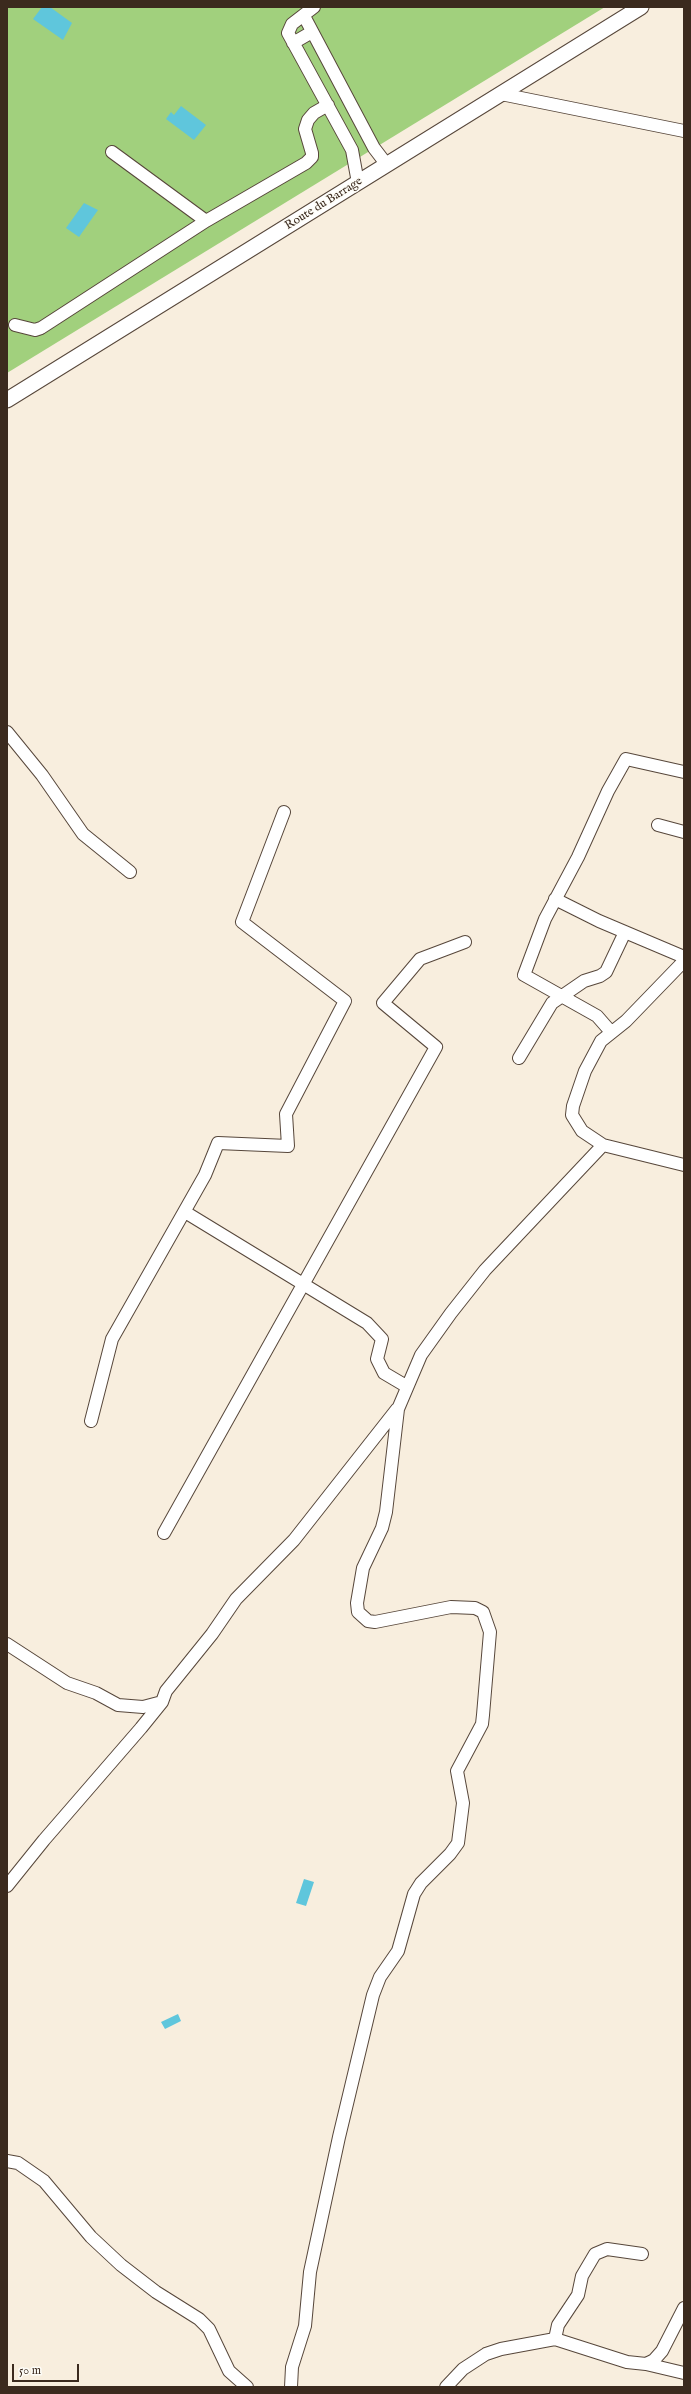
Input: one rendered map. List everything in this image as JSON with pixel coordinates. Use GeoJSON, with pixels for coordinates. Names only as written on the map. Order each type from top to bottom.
{"type":"FeatureCollection","features":[{"type":"Feature","properties":{"kind":"main road","name":"Route du Barrage"},"geometry":{"type":"LineString","coordinates":[[7,400],[641,7]]}},
{"type":"Feature","properties":{"kind":"street"},"geometry":{"type":"LineString","coordinates":[[314,7],[289,28],[288,33],[292,43],[352,150],[358,183]]}},
{"type":"Feature","properties":{"kind":"street"},"geometry":{"type":"LineString","coordinates":[[304,16],[374,148],[387,165]]}},
{"type":"Feature","properties":{"kind":"street"},"geometry":{"type":"LineString","coordinates":[[292,43],[312,32]]}},
{"type":"Feature","properties":{"kind":"street"},"geometry":{"type":"LineString","coordinates":[[501,94],[684,131]]}},
{"type":"Feature","properties":{"kind":"street"},"geometry":{"type":"LineString","coordinates":[[16,325],[35,330],[41,328],[206,221],[310,160],[312,153],[305,129],[306,124],[314,113],[328,105]]}},
{"type":"Feature","properties":{"kind":"street"},"geometry":{"type":"LineString","coordinates":[[112,152],[206,221]]}},
{"type":"Feature","properties":{"kind":"street"},"geometry":{"type":"LineString","coordinates":[[7,732],[42,775],[83,834],[130,872]]}},
{"type":"Feature","properties":{"kind":"street"},"geometry":{"type":"LineString","coordinates":[[611,1032],[597,1016],[524,975],[555,899],[578,857],[608,791],[626,759],[684,772]]}},
{"type":"Feature","properties":{"kind":"street"},"geometry":{"type":"LineString","coordinates":[[91,1421],[112,1339],[205,1175],[218,1142],[288,1146],[286,1114],[345,1001],[242,922],[284,812]]}},
{"type":"Feature","properties":{"kind":"street"},"geometry":{"type":"LineString","coordinates":[[658,825],[684,832]]}},
{"type":"Feature","properties":{"kind":"street"},"geometry":{"type":"LineString","coordinates":[[555,899],[625,932],[684,957]]}},
{"type":"Feature","properties":{"kind":"street"},"geometry":{"type":"LineString","coordinates":[[519,1058],[552,1003],[560,996],[584,981],[600,976],[606,972],[625,932]]}},
{"type":"Feature","properties":{"kind":"street"},"geometry":{"type":"LineString","coordinates":[[164,1533],[436,1047],[383,1003],[420,959],[465,942]]}},
{"type":"Feature","properties":{"kind":"street"},"geometry":{"type":"LineString","coordinates":[[684,961],[626,1021],[601,1040],[592,1056],[573,1106],[572,1115],[575,1123],[582,1131],[603,1145],[684,1165]]}},
{"type":"Feature","properties":{"kind":"street"},"geometry":{"type":"LineString","coordinates":[[291,2387],[292,2367],[305,2326],[310,2272],[339,2137],[373,1995],[380,1977],[398,1951],[414,1894],[428,1874],[450,1854],[458,1843],[462,1803],[457,1771],[482,1724],[483,1715],[490,1632],[484,1612],[464,1606],[452,1607],[376,1622],[368,1621],[358,1612],[357,1602],[363,1568],[382,1528],[386,1512],[398,1409],[412,1372],[428,1344],[485,1270],[603,1145]]}},
{"type":"Feature","properties":{"kind":"street"},"geometry":{"type":"LineString","coordinates":[[185,1212],[367,1323],[382,1339],[377,1360],[384,1373],[406,1386]]}},
{"type":"Feature","properties":{"kind":"street"},"geometry":{"type":"LineString","coordinates":[[7,1886],[162,1702],[166,1691],[212,1634],[236,1599],[294,1540],[398,1409]]}},
{"type":"Feature","properties":{"kind":"street"},"geometry":{"type":"LineString","coordinates":[[7,1644],[67,1683],[96,1693],[118,1705],[143,1707],[162,1702]]}},
{"type":"Feature","properties":{"kind":"street"},"geometry":{"type":"LineString","coordinates":[[7,2160],[18,2163],[44,2180],[91,2237],[120,2265],[209,2329],[229,2371],[247,2387]]}},
{"type":"Feature","properties":{"kind":"street"},"geometry":{"type":"LineString","coordinates":[[555,2339],[558,2325],[578,2295],[582,2276],[595,2254],[607,2249],[642,2254]]}},
{"type":"Feature","properties":{"kind":"street"},"geometry":{"type":"LineString","coordinates":[[646,2364],[654,2360],[662,2351],[684,2308]]}},
{"type":"Feature","properties":{"kind":"street"},"geometry":{"type":"LineString","coordinates":[[446,2387],[463,2369],[486,2354],[501,2349],[555,2339],[627,2362],[646,2364],[684,2372]]}},
{"type":"Feature","properties":{"kind":"green space"},"geometry":{"type":"Polygon","coordinates":[[[7,7],[605,7],[7,373],[7,7]]]}},
{"type":"Feature","properties":{"kind":"water"},"geometry":{"type":"Polygon","coordinates":[[[42,7],[50,7],[72,23],[63,40],[33,19],[42,7]]]}},
{"type":"Feature","properties":{"kind":"water"},"geometry":{"type":"Polygon","coordinates":[[[181,106],[206,125],[194,140],[166,119],[171,112],[174,115],[181,106]]]}},
{"type":"Feature","properties":{"kind":"water"},"geometry":{"type":"Polygon","coordinates":[[[84,203],[98,210],[79,237],[66,228],[84,203]]]}},
{"type":"Feature","properties":{"kind":"water"},"geometry":{"type":"Polygon","coordinates":[[[304,1879],[314,1882],[306,1906],[296,1903],[304,1879]]]}},
{"type":"Feature","properties":{"kind":"water"},"geometry":{"type":"Polygon","coordinates":[[[178,2014],[181,2021],[165,2029],[161,2022],[178,2014]]]}}]}
